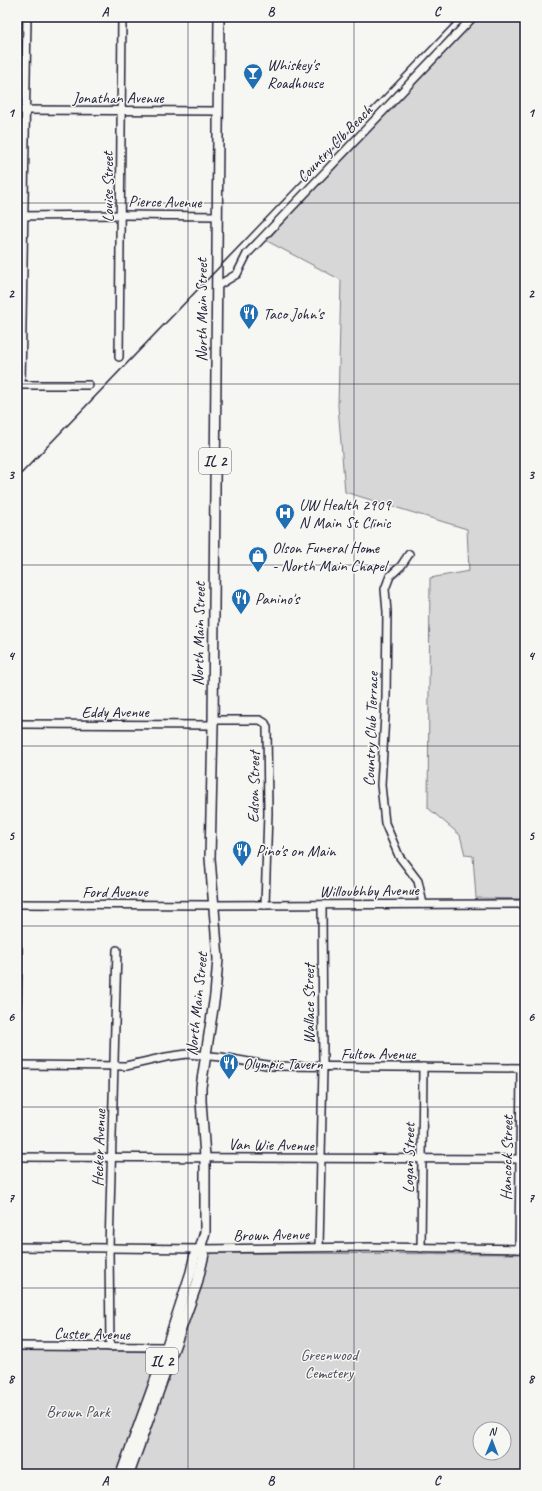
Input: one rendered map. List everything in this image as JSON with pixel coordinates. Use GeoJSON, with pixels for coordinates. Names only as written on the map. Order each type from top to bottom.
{"type":"FeatureCollection","features":[{"type":"Feature","properties":{"kind":"main road","name":"North Main Street"},"geometry":{"type":"LineString","coordinates":[[121,1474],[167,1347],[195,1254],[200,1249],[205,1232],[205,1157],[201,1087],[216,987],[218,959],[210,858],[213,722],[217,286],[216,216],[219,17]]}},
{"type":"Feature","properties":{"kind":"main road","name":"North Main Street"},"geometry":{"type":"LineString","coordinates":[[129,1474],[197,1284],[204,1254],[200,1249]]}},
{"type":"Feature","properties":{"kind":"street"},"geometry":{"type":"LineString","coordinates":[[27,17],[26,110],[21,216],[19,385],[89,385]]}},
{"type":"Feature","properties":{"kind":"street","name":"Louise Street"},"geometry":{"type":"LineString","coordinates":[[119,357],[122,17]]}},
{"type":"Feature","properties":{"kind":"street","name":"Country Clb Beach"},"geometry":{"type":"LineString","coordinates":[[217,286],[237,274],[246,254],[473,17]]}},
{"type":"Feature","properties":{"kind":"street","name":"Jonathan Avenue"},"geometry":{"type":"LineString","coordinates":[[17,110],[218,111]]}},
{"type":"Feature","properties":{"kind":"street","name":"Pierce Avenue"},"geometry":{"type":"LineString","coordinates":[[21,216],[216,216]]}},
{"type":"Feature","properties":{"kind":"street","name":"Country Club Terrace"},"geometry":{"type":"LineString","coordinates":[[409,554],[401,566],[390,576],[385,589],[387,612],[386,698],[381,785],[385,823],[399,856],[418,881],[422,904]]}},
{"type":"Feature","properties":{"kind":"street","name":"Edson Street"},"geometry":{"type":"LineString","coordinates":[[213,722],[260,720],[265,723],[267,727],[268,814],[266,831],[265,905]]}},
{"type":"Feature","properties":{"kind":"street","name":"Eddy Avenue"},"geometry":{"type":"LineString","coordinates":[[17,724],[213,722]]}},
{"type":"Feature","properties":{"kind":"street","name":"Ford Avenue"},"geometry":{"type":"LineString","coordinates":[[17,904],[213,905]]}},
{"type":"Feature","properties":{"kind":"street","name":"Willoubhby Avenue"},"geometry":{"type":"LineString","coordinates":[[213,905],[525,904]]}},
{"type":"Feature","properties":{"kind":"street","name":"Wallace Street"},"geometry":{"type":"LineString","coordinates":[[319,1248],[323,1066],[322,905]]}},
{"type":"Feature","properties":{"kind":"street"},"geometry":{"type":"LineString","coordinates":[[17,1006],[18,949]]}},
{"type":"Feature","properties":{"kind":"street","name":"Hecker Avenue"},"geometry":{"type":"LineString","coordinates":[[110,1347],[109,1248],[117,950]]}},
{"type":"Feature","properties":{"kind":"street","name":"Fulton Avenue"},"geometry":{"type":"LineString","coordinates":[[17,1065],[126,1066],[180,1054],[206,1055],[272,1066],[523,1068]]}},
{"type":"Feature","properties":{"kind":"street","name":"Logan Street"},"geometry":{"type":"LineString","coordinates":[[421,1248],[423,1067]]}},
{"type":"Feature","properties":{"kind":"street","name":"Hancock Street"},"geometry":{"type":"LineString","coordinates":[[522,1249],[523,1068]]}},
{"type":"Feature","properties":{"kind":"street","name":"Van Wie Avenue"},"geometry":{"type":"LineString","coordinates":[[17,1157],[522,1159]]}},
{"type":"Feature","properties":{"kind":"street","name":"Brown Avenue"},"geometry":{"type":"LineString","coordinates":[[17,1248],[522,1249]]}},
{"type":"Feature","properties":{"kind":"street","name":"Custer Avenue"},"geometry":{"type":"LineString","coordinates":[[17,1346],[167,1347]]}},
{"type":"Feature","properties":{"kind":"green space"},"geometry":{"type":"Polygon","coordinates":[[[476,17],[525,17],[525,899],[476,898],[473,856],[465,855],[460,835],[428,808],[430,578],[469,571],[467,529],[345,492],[338,406],[341,280],[267,241],[288,216],[476,17]]]}},
{"type":"Feature","properties":{"kind":"green space","name":"Greenwood Cemetery"},"geometry":{"type":"Polygon","coordinates":[[[213,1253],[525,1254],[525,1474],[132,1474],[208,1257],[213,1253]]]}},
{"type":"Feature","properties":{"kind":"green space","name":"Brown Park"},"geometry":{"type":"Polygon","coordinates":[[[17,1350],[163,1352],[121,1474],[17,1474],[17,1350]]]}},
{"type":"Feature","properties":{"kind":"railway"},"geometry":{"type":"LineString","coordinates":[[17,478],[459,17]]}},
{"type":"Feature","properties":{"kind":"place","name":"Whiskey's Roadhouse"},"geometry":{"type":"Point","coordinates":[253,90]}},
{"type":"Feature","properties":{"kind":"place","name":"Taco John's"},"geometry":{"type":"Point","coordinates":[249,330]}},
{"type":"Feature","properties":{"kind":"place","name":"UW Health 2909 N Main St Clinic"},"geometry":{"type":"Point","coordinates":[285,530]}},
{"type":"Feature","properties":{"kind":"place","name":"Olson Funeral Home - North Main Chapel"},"geometry":{"type":"Point","coordinates":[258,573]}},
{"type":"Feature","properties":{"kind":"place","name":"Panino's"},"geometry":{"type":"Point","coordinates":[241,615]}},
{"type":"Feature","properties":{"kind":"place","name":"Pino's on Main"},"geometry":{"type":"Point","coordinates":[242,867]}},
{"type":"Feature","properties":{"kind":"place","name":"Olympic Tavern"},"geometry":{"type":"Point","coordinates":[229,1080]}}]}
